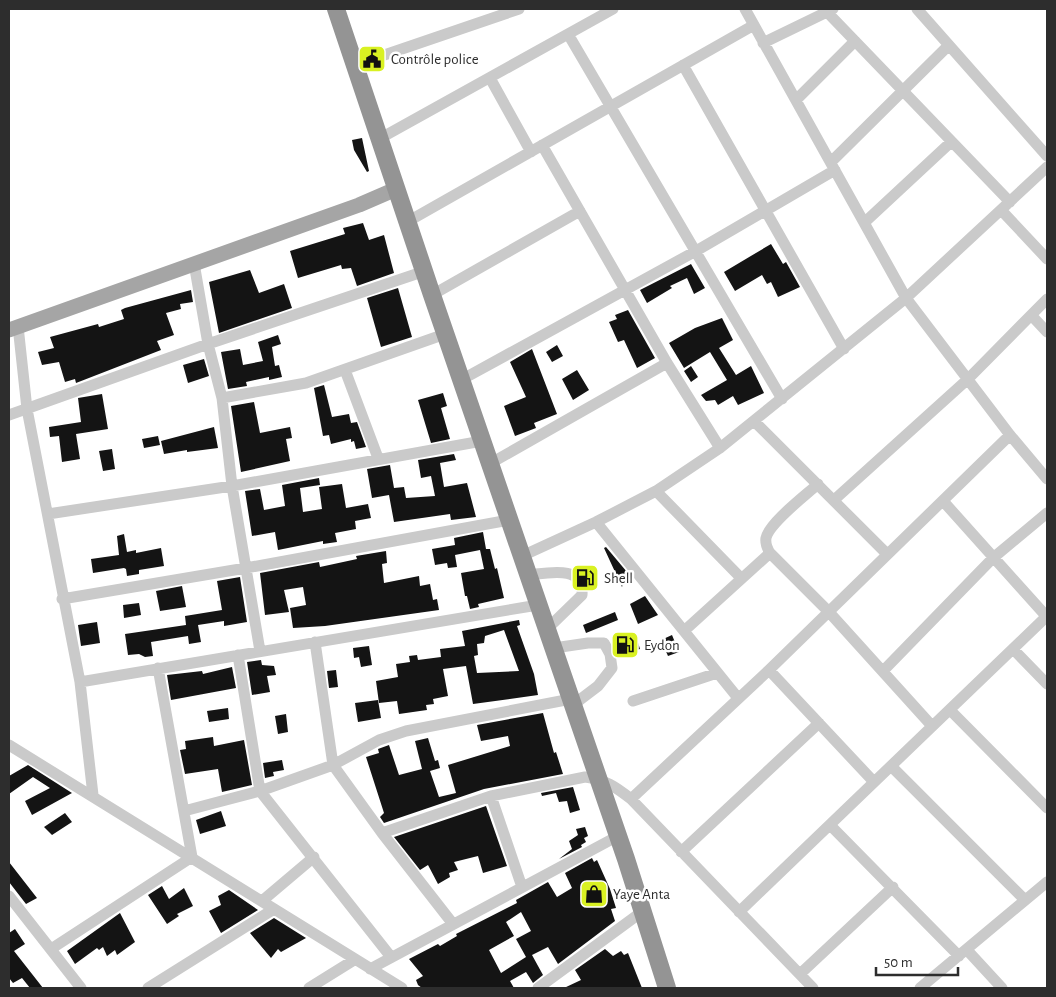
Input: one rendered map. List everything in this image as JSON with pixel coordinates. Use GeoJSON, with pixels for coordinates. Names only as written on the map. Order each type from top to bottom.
{"type":"FeatureCollection","features":[{"type":"Feature","properties":{"kind":"highway"},"geometry":{"type":"LineString","coordinates":[[336,9],[445,334],[618,836],[667,988]]}},
{"type":"Feature","properties":{"kind":"main road"},"geometry":{"type":"LineString","coordinates":[[14,328],[359,205],[396,189]]}},
{"type":"Feature","properties":{"kind":"street"},"geometry":{"type":"LineString","coordinates":[[355,65],[519,9]]}},
{"type":"Feature","properties":{"kind":"street"},"geometry":{"type":"LineString","coordinates":[[380,139],[568,34],[601,12],[613,9]]}},
{"type":"Feature","properties":{"kind":"street"},"geometry":{"type":"LineString","coordinates":[[745,9],[906,298],[1010,435],[1047,479]]}},
{"type":"Feature","properties":{"kind":"street"},"geometry":{"type":"LineString","coordinates":[[917,9],[1047,156]]}},
{"type":"Feature","properties":{"kind":"street"},"geometry":{"type":"LineString","coordinates":[[763,43],[830,10],[855,41],[1010,202]]}},
{"type":"Feature","properties":{"kind":"street"},"geometry":{"type":"LineString","coordinates":[[407,222],[754,25]]}},
{"type":"Feature","properties":{"kind":"street"},"geometry":{"type":"LineString","coordinates":[[568,34],[782,399]]}},
{"type":"Feature","properties":{"kind":"street"},"geometry":{"type":"LineString","coordinates":[[796,100],[855,41]]}},
{"type":"Feature","properties":{"kind":"street"},"geometry":{"type":"LineString","coordinates":[[461,380],[696,251],[765,210],[833,166],[902,91],[948,45]]}},
{"type":"Feature","properties":{"kind":"street"},"geometry":{"type":"LineString","coordinates":[[683,65],[844,349]]}},
{"type":"Feature","properties":{"kind":"street"},"geometry":{"type":"LineString","coordinates":[[490,78],[531,152]]}},
{"type":"Feature","properties":{"kind":"street"},"geometry":{"type":"LineString","coordinates":[[865,222],[951,142]]}},
{"type":"Feature","properties":{"kind":"street"},"geometry":{"type":"LineString","coordinates":[[542,145],[667,363],[720,448]]}},
{"type":"Feature","properties":{"kind":"street"},"geometry":{"type":"LineString","coordinates":[[522,556],[596,522],[656,491],[720,448],[755,422],[906,298],[1047,168]]}},
{"type":"Feature","properties":{"kind":"street"},"geometry":{"type":"LineString","coordinates":[[432,295],[580,211]]}},
{"type":"Feature","properties":{"kind":"street"},"geometry":{"type":"LineString","coordinates":[[1002,211],[1047,259]]}},
{"type":"Feature","properties":{"kind":"street"},"geometry":{"type":"LineString","coordinates":[[194,263],[208,344],[222,398],[232,486],[260,651]]}},
{"type":"Feature","properties":{"kind":"street"},"geometry":{"type":"LineString","coordinates":[[9,415],[208,344],[425,271]]}},
{"type":"Feature","properties":{"kind":"street"},"geometry":{"type":"LineString","coordinates":[[834,500],[968,380],[1047,299]]}},
{"type":"Feature","properties":{"kind":"street"},"geometry":{"type":"LineString","coordinates":[[1032,316],[1047,332]]}},
{"type":"Feature","properties":{"kind":"street"},"geometry":{"type":"LineString","coordinates":[[14,328],[62,598],[80,682],[93,795]]}},
{"type":"Feature","properties":{"kind":"street"},"geometry":{"type":"LineString","coordinates":[[222,398],[293,386],[345,370],[445,334]]}},
{"type":"Feature","properties":{"kind":"street"},"geometry":{"type":"LineString","coordinates":[[491,463],[667,363]]}},
{"type":"Feature","properties":{"kind":"street"},"geometry":{"type":"LineString","coordinates":[[345,370],[378,458]]}},
{"type":"Feature","properties":{"kind":"street"},"geometry":{"type":"LineString","coordinates":[[755,422],[887,554]]}},
{"type":"Feature","properties":{"kind":"street"},"geometry":{"type":"LineString","coordinates":[[631,799],[769,670],[1010,435]]}},
{"type":"Feature","properties":{"kind":"street"},"geometry":{"type":"LineString","coordinates":[[48,514],[232,486],[378,458],[482,441]]}},
{"type":"Feature","properties":{"kind":"street"},"geometry":{"type":"LineString","coordinates":[[818,484],[772,527],[767,536],[766,545],[770,553],[828,611],[932,726]]}},
{"type":"Feature","properties":{"kind":"street"},"geometry":{"type":"LineString","coordinates":[[656,491],[741,578]]}},
{"type":"Feature","properties":{"kind":"street"},"geometry":{"type":"LineString","coordinates":[[739,912],[1047,617],[943,501]]}},
{"type":"Feature","properties":{"kind":"street"},"geometry":{"type":"LineString","coordinates":[[883,671],[993,558],[1047,513]]}},
{"type":"Feature","properties":{"kind":"street"},"geometry":{"type":"LineString","coordinates":[[62,598],[246,568],[509,520]]}},
{"type":"Feature","properties":{"kind":"street"},"geometry":{"type":"LineString","coordinates":[[596,522],[738,698]]}},
{"type":"Feature","properties":{"kind":"street"},"geometry":{"type":"LineString","coordinates":[[684,631],[770,553]]}},
{"type":"Feature","properties":{"kind":"street"},"geometry":{"type":"LineString","coordinates":[[528,575],[568,572],[574,574],[582,588],[582,595],[547,629]]}},
{"type":"Feature","properties":{"kind":"street"},"geometry":{"type":"LineString","coordinates":[[80,682],[538,605]]}},
{"type":"Feature","properties":{"kind":"street"},"geometry":{"type":"LineString","coordinates":[[315,642],[333,766],[382,833],[453,924]]}},
{"type":"Feature","properties":{"kind":"street"},"geometry":{"type":"LineString","coordinates":[[184,811],[260,791],[333,766],[379,740],[406,731],[572,702],[598,686],[612,668],[610,654],[604,643],[588,643],[554,648]]}},
{"type":"Feature","properties":{"kind":"street"},"geometry":{"type":"LineString","coordinates":[[1013,649],[1047,684]]}},
{"type":"Feature","properties":{"kind":"street"},"geometry":{"type":"LineString","coordinates":[[238,655],[260,791],[391,957]]}},
{"type":"Feature","properties":{"kind":"street"},"geometry":{"type":"LineString","coordinates":[[158,668],[192,857]]}},
{"type":"Feature","properties":{"kind":"street"},"geometry":{"type":"LineString","coordinates":[[769,670],[874,782]]}},
{"type":"Feature","properties":{"kind":"street"},"geometry":{"type":"LineString","coordinates":[[633,701],[717,673]]}},
{"type":"Feature","properties":{"kind":"street"},"geometry":{"type":"LineString","coordinates":[[950,710],[1047,808]]}},
{"type":"Feature","properties":{"kind":"street"},"geometry":{"type":"LineString","coordinates":[[681,852],[819,723]]}},
{"type":"Feature","properties":{"kind":"street"},"geometry":{"type":"LineString","coordinates":[[9,745],[93,795],[354,960],[402,988]]}},
{"type":"Feature","properties":{"kind":"street"},"geometry":{"type":"LineString","coordinates":[[891,766],[1025,900]]}},
{"type":"Feature","properties":{"kind":"street"},"geometry":{"type":"LineString","coordinates":[[382,833],[491,796],[585,776],[598,778],[617,788],[631,799],[813,988]]}},
{"type":"Feature","properties":{"kind":"street"},"geometry":{"type":"LineString","coordinates":[[491,796],[522,887]]}},
{"type":"Feature","properties":{"kind":"street"},"geometry":{"type":"LineString","coordinates":[[830,825],[892,887],[1002,988]]}},
{"type":"Feature","properties":{"kind":"street"},"geometry":{"type":"LineString","coordinates":[[370,969],[618,836]]}},
{"type":"Feature","properties":{"kind":"street"},"geometry":{"type":"LineString","coordinates":[[51,949],[192,857]]}},
{"type":"Feature","properties":{"kind":"street"},"geometry":{"type":"LineString","coordinates":[[262,901],[314,858]]}},
{"type":"Feature","properties":{"kind":"street"},"geometry":{"type":"LineString","coordinates":[[920,988],[1047,882]]}},
{"type":"Feature","properties":{"kind":"street"},"geometry":{"type":"LineString","coordinates":[[800,974],[892,887]]}},
{"type":"Feature","properties":{"kind":"street"},"geometry":{"type":"LineString","coordinates":[[10,904],[51,949],[82,988]]}},
{"type":"Feature","properties":{"kind":"street"},"geometry":{"type":"LineString","coordinates":[[148,988],[274,909]]}},
{"type":"Feature","properties":{"kind":"street"},"geometry":{"type":"LineString","coordinates":[[538,988],[643,911]]}},
{"type":"Feature","properties":{"kind":"street"},"geometry":{"type":"LineString","coordinates":[[309,988],[354,960]]}},
{"type":"Feature","properties":{"kind":"building"},"geometry":{"type":"Polygon","coordinates":[[[362,138],[369,171],[367,172],[354,150],[352,140],[362,138]]]}},
{"type":"Feature","properties":{"kind":"building"},"geometry":{"type":"Polygon","coordinates":[[[363,223],[369,240],[384,235],[394,273],[357,286],[351,268],[342,269],[341,265],[298,278],[290,251],[345,234],[343,228],[363,223]]]}},
{"type":"Feature","properties":{"kind":"building"},"geometry":{"type":"Polygon","coordinates":[[[771,244],[783,264],[786,262],[800,287],[778,297],[771,282],[767,284],[762,275],[735,291],[724,272],[771,244]]]}},
{"type":"Feature","properties":{"kind":"building"},"geometry":{"type":"Polygon","coordinates":[[[691,264],[705,288],[694,294],[687,278],[670,286],[672,288],[647,303],[640,290],[691,264]]]}},
{"type":"Feature","properties":{"kind":"building"},"geometry":{"type":"Polygon","coordinates":[[[250,270],[259,293],[284,284],[292,308],[219,333],[209,282],[250,270]]]}},
{"type":"Feature","properties":{"kind":"building"},"geometry":{"type":"Polygon","coordinates":[[[398,288],[412,337],[381,347],[367,298],[398,288]]]}},
{"type":"Feature","properties":{"kind":"building"},"geometry":{"type":"Polygon","coordinates":[[[191,290],[193,302],[180,304],[181,309],[166,313],[174,335],[157,341],[161,350],[76,383],[75,379],[65,382],[59,362],[42,365],[38,352],[54,348],[50,337],[98,324],[99,327],[124,319],[121,310],[125,308],[191,290]]]}},
{"type":"Feature","properties":{"kind":"building"},"geometry":{"type":"Polygon","coordinates":[[[628,310],[655,358],[637,368],[624,340],[618,342],[609,322],[617,319],[615,315],[628,310]]]}},
{"type":"Feature","properties":{"kind":"building"},"geometry":{"type":"Polygon","coordinates":[[[722,318],[733,340],[719,348],[736,375],[751,366],[764,393],[738,405],[733,396],[718,405],[715,400],[706,401],[701,395],[727,380],[710,352],[684,368],[669,343],[695,328],[722,318]]]}},
{"type":"Feature","properties":{"kind":"building"},"geometry":{"type":"Polygon","coordinates":[[[278,335],[281,344],[272,347],[275,366],[279,365],[282,377],[269,380],[269,377],[246,382],[247,386],[228,389],[221,352],[240,349],[243,365],[263,361],[258,342],[278,335]]]}},
{"type":"Feature","properties":{"kind":"building"},"geometry":{"type":"Polygon","coordinates":[[[557,345],[563,356],[552,362],[546,352],[557,345]]]}},
{"type":"Feature","properties":{"kind":"building"},"geometry":{"type":"Polygon","coordinates":[[[532,349],[557,414],[534,423],[536,428],[515,436],[504,406],[526,397],[510,362],[532,349]]]}},
{"type":"Feature","properties":{"kind":"building"},"geometry":{"type":"Polygon","coordinates":[[[204,359],[209,376],[188,383],[183,365],[204,359]]]}},
{"type":"Feature","properties":{"kind":"building"},"geometry":{"type":"Polygon","coordinates":[[[691,366],[698,377],[691,382],[684,371],[691,366]]]}},
{"type":"Feature","properties":{"kind":"building"},"geometry":{"type":"Polygon","coordinates":[[[577,370],[589,390],[573,400],[562,379],[577,370]]]}},
{"type":"Feature","properties":{"kind":"building"},"geometry":{"type":"Polygon","coordinates":[[[324,385],[332,417],[349,414],[351,423],[357,422],[366,447],[356,449],[354,441],[351,442],[351,439],[331,444],[329,435],[323,436],[314,388],[324,385]]]}},
{"type":"Feature","properties":{"kind":"building"},"geometry":{"type":"Polygon","coordinates":[[[443,393],[447,406],[441,408],[450,439],[431,443],[418,400],[443,393]]]}},
{"type":"Feature","properties":{"kind":"building"},"geometry":{"type":"Polygon","coordinates":[[[102,394],[108,429],[76,434],[80,459],[62,462],[59,436],[50,437],[49,427],[81,422],[78,398],[102,394]]]}},
{"type":"Feature","properties":{"kind":"building"},"geometry":{"type":"Polygon","coordinates":[[[254,402],[260,433],[290,427],[292,438],[286,439],[290,461],[241,472],[231,406],[254,402]]]}},
{"type":"Feature","properties":{"kind":"building"},"geometry":{"type":"Polygon","coordinates":[[[214,427],[218,448],[164,454],[161,441],[214,427]]]}},
{"type":"Feature","properties":{"kind":"building"},"geometry":{"type":"Polygon","coordinates":[[[158,436],[160,445],[144,448],[142,439],[158,436]]]}},
{"type":"Feature","properties":{"kind":"building"},"geometry":{"type":"Polygon","coordinates":[[[112,449],[115,469],[103,471],[99,451],[112,449]]]}},
{"type":"Feature","properties":{"kind":"building"},"geometry":{"type":"Polygon","coordinates":[[[454,454],[456,460],[440,463],[444,487],[467,483],[476,517],[451,520],[450,514],[394,522],[389,495],[372,498],[367,469],[390,465],[394,488],[404,487],[406,498],[435,496],[431,476],[421,478],[418,460],[454,454]]]}},
{"type":"Feature","properties":{"kind":"building"},"geometry":{"type":"Polygon","coordinates":[[[319,478],[320,485],[300,488],[303,512],[322,509],[319,487],[342,484],[346,508],[368,504],[371,518],[355,521],[356,529],[335,533],[337,542],[323,544],[323,541],[278,550],[275,532],[252,536],[245,491],[260,489],[264,510],[285,506],[282,485],[319,478]]]}},
{"type":"Feature","properties":{"kind":"building"},"geometry":{"type":"Polygon","coordinates":[[[483,532],[486,549],[490,549],[495,569],[497,568],[504,598],[478,604],[479,607],[470,609],[467,596],[465,596],[461,573],[484,569],[480,550],[455,555],[457,567],[448,568],[447,563],[435,565],[432,549],[455,545],[454,538],[483,532]]]}},
{"type":"Feature","properties":{"kind":"building"},"geometry":{"type":"Polygon","coordinates":[[[124,534],[127,552],[136,550],[136,553],[161,548],[164,566],[139,570],[139,574],[127,576],[126,569],[124,568],[93,573],[91,559],[119,555],[117,536],[124,534]]]}},
{"type":"Feature","properties":{"kind":"building"},"geometry":{"type":"Polygon","coordinates":[[[606,547],[627,572],[622,587],[604,548],[606,547]]]}},
{"type":"Feature","properties":{"kind":"building"},"geometry":{"type":"Polygon","coordinates":[[[386,551],[387,563],[382,564],[384,583],[419,576],[420,586],[430,584],[433,600],[437,599],[439,610],[325,626],[293,628],[290,608],[306,605],[303,587],[284,590],[289,612],[265,615],[260,573],[319,562],[320,567],[357,559],[356,556],[386,551]]]}},
{"type":"Feature","properties":{"kind":"building"},"geometry":{"type":"Polygon","coordinates":[[[240,577],[247,622],[224,626],[224,621],[198,625],[201,642],[189,644],[188,636],[151,642],[153,656],[128,655],[125,634],[186,625],[185,616],[222,610],[217,581],[240,577]]]}},
{"type":"Feature","properties":{"kind":"building"},"geometry":{"type":"Polygon","coordinates":[[[182,586],[186,607],[160,611],[156,591],[182,586]]]}},
{"type":"Feature","properties":{"kind":"building"},"geometry":{"type":"Polygon","coordinates":[[[645,596],[658,615],[638,624],[630,604],[645,596]]]}},
{"type":"Feature","properties":{"kind":"building"},"geometry":{"type":"Polygon","coordinates":[[[139,603],[141,615],[124,618],[123,605],[139,603]]]}},
{"type":"Feature","properties":{"kind":"building"},"geometry":{"type":"Polygon","coordinates":[[[615,612],[618,620],[586,633],[583,625],[615,612]]]}},
{"type":"Feature","properties":{"kind":"building"},"geometry":{"type":"Polygon","coordinates":[[[519,620],[520,625],[517,626],[534,674],[538,695],[473,704],[466,666],[443,669],[448,696],[433,699],[434,704],[426,705],[427,710],[399,714],[397,701],[379,703],[376,681],[398,677],[396,664],[410,662],[409,656],[417,655],[418,660],[441,657],[440,649],[465,646],[462,631],[519,620]],[[504,630],[485,636],[484,643],[477,644],[478,655],[474,656],[477,673],[519,671],[504,630]]]}},
{"type":"Feature","properties":{"kind":"building"},"geometry":{"type":"Polygon","coordinates":[[[97,622],[100,643],[81,646],[78,625],[97,622]]]}},
{"type":"Feature","properties":{"kind":"building"},"geometry":{"type":"Polygon","coordinates":[[[672,635],[679,652],[668,656],[661,640],[672,635]]]}},
{"type":"Feature","properties":{"kind":"building"},"geometry":{"type":"Polygon","coordinates":[[[636,636],[640,649],[620,655],[616,642],[636,636]]]}},
{"type":"Feature","properties":{"kind":"building"},"geometry":{"type":"Polygon","coordinates":[[[369,646],[372,665],[361,667],[359,657],[354,658],[353,648],[369,646]]]}},
{"type":"Feature","properties":{"kind":"building"},"geometry":{"type":"Polygon","coordinates":[[[261,660],[262,665],[274,666],[276,675],[267,676],[270,692],[252,695],[247,662],[261,660]]]}},
{"type":"Feature","properties":{"kind":"building"},"geometry":{"type":"Polygon","coordinates":[[[232,667],[236,688],[171,700],[167,675],[202,671],[203,674],[232,667]]]}},
{"type":"Feature","properties":{"kind":"building"},"geometry":{"type":"Polygon","coordinates":[[[336,670],[338,687],[329,688],[327,671],[336,670]]]}},
{"type":"Feature","properties":{"kind":"building"},"geometry":{"type":"Polygon","coordinates":[[[378,700],[381,718],[358,722],[355,703],[378,700]]]}},
{"type":"Feature","properties":{"kind":"building"},"geometry":{"type":"Polygon","coordinates":[[[228,708],[229,719],[209,722],[207,711],[228,708]]]}},
{"type":"Feature","properties":{"kind":"building"},"geometry":{"type":"Polygon","coordinates":[[[543,713],[554,753],[556,752],[563,774],[484,789],[384,823],[380,817],[384,813],[366,757],[379,753],[378,749],[389,745],[399,775],[422,769],[415,741],[428,738],[435,761],[438,760],[440,768],[430,771],[439,797],[456,793],[448,765],[510,746],[508,736],[481,741],[477,725],[543,713]]]}},
{"type":"Feature","properties":{"kind":"building"},"geometry":{"type":"Polygon","coordinates":[[[286,714],[288,732],[278,734],[275,716],[286,714]]]}},
{"type":"Feature","properties":{"kind":"building"},"geometry":{"type":"Polygon","coordinates":[[[213,737],[214,746],[244,740],[252,785],[222,792],[218,769],[185,774],[180,750],[186,749],[185,741],[213,737]]]}},
{"type":"Feature","properties":{"kind":"building"},"geometry":{"type":"Polygon","coordinates":[[[282,760],[284,770],[273,772],[274,776],[265,778],[263,763],[282,760]]]}},
{"type":"Feature","properties":{"kind":"building"},"geometry":{"type":"Polygon","coordinates":[[[28,765],[72,793],[32,815],[25,801],[50,788],[33,777],[9,794],[9,776],[28,765]]]}},
{"type":"Feature","properties":{"kind":"building"},"geometry":{"type":"Polygon","coordinates":[[[573,787],[580,810],[570,813],[567,801],[559,802],[556,793],[542,796],[541,793],[573,787]]]}},
{"type":"Feature","properties":{"kind":"building"},"geometry":{"type":"Polygon","coordinates":[[[486,806],[507,866],[483,873],[478,856],[454,862],[458,870],[449,873],[450,877],[438,884],[428,865],[420,870],[394,837],[486,806]]]}},
{"type":"Feature","properties":{"kind":"building"},"geometry":{"type":"Polygon","coordinates":[[[221,811],[226,826],[200,834],[196,820],[221,811]]]}},
{"type":"Feature","properties":{"kind":"building"},"geometry":{"type":"Polygon","coordinates":[[[65,813],[72,822],[52,835],[44,827],[65,813]]]}},
{"type":"Feature","properties":{"kind":"building"},"geometry":{"type":"Polygon","coordinates":[[[585,827],[588,836],[584,838],[586,842],[581,845],[582,847],[559,859],[572,849],[569,841],[578,835],[576,829],[585,827]]]}},
{"type":"Feature","properties":{"kind":"building"},"geometry":{"type":"Polygon","coordinates":[[[592,858],[594,862],[597,860],[616,908],[611,909],[615,921],[558,964],[548,947],[532,955],[543,975],[533,983],[526,972],[510,981],[514,988],[422,988],[418,985],[416,980],[423,976],[409,959],[438,944],[440,946],[457,936],[456,934],[517,903],[516,900],[548,882],[557,897],[572,888],[565,873],[592,858]],[[521,912],[506,922],[514,936],[489,950],[501,973],[526,957],[516,939],[531,931],[521,912]]]}},
{"type":"Feature","properties":{"kind":"building"},"geometry":{"type":"Polygon","coordinates":[[[9,862],[37,898],[26,904],[9,882],[9,862]]]}},
{"type":"Feature","properties":{"kind":"building"},"geometry":{"type":"Polygon","coordinates":[[[162,886],[169,899],[184,888],[193,906],[177,914],[179,916],[167,924],[148,895],[162,886]]]}},
{"type":"Feature","properties":{"kind":"building"},"geometry":{"type":"Polygon","coordinates":[[[229,890],[258,910],[221,933],[209,911],[221,905],[218,896],[229,890]]]}},
{"type":"Feature","properties":{"kind":"building"},"geometry":{"type":"Polygon","coordinates":[[[120,913],[135,942],[117,955],[115,950],[107,956],[103,947],[99,950],[97,948],[75,964],[67,951],[120,913]]]}},
{"type":"Feature","properties":{"kind":"building"},"geometry":{"type":"Polygon","coordinates":[[[274,918],[306,938],[281,952],[278,949],[271,958],[250,933],[274,918]]]}},
{"type":"Feature","properties":{"kind":"building"},"geometry":{"type":"Polygon","coordinates":[[[15,929],[25,944],[14,951],[43,988],[30,988],[22,978],[13,983],[9,978],[9,933],[15,929]]]}},
{"type":"Feature","properties":{"kind":"building"},"geometry":{"type":"Polygon","coordinates":[[[605,949],[613,956],[621,951],[624,955],[628,953],[642,988],[564,988],[581,980],[575,970],[605,949]]]}},
{"type":"Feature","properties":{"kind":"place","name":"Contrôle police"},"geometry":{"type":"Point","coordinates":[372,59]}},
{"type":"Feature","properties":{"kind":"place","name":"Shell"},"geometry":{"type":"Point","coordinates":[585,578]}},
{"type":"Feature","properties":{"kind":"place","name":"Eydon"},"geometry":{"type":"Point","coordinates":[625,645]}},
{"type":"Feature","properties":{"kind":"place","name":"Yaye Anta"},"geometry":{"type":"Point","coordinates":[594,894]}}]}
